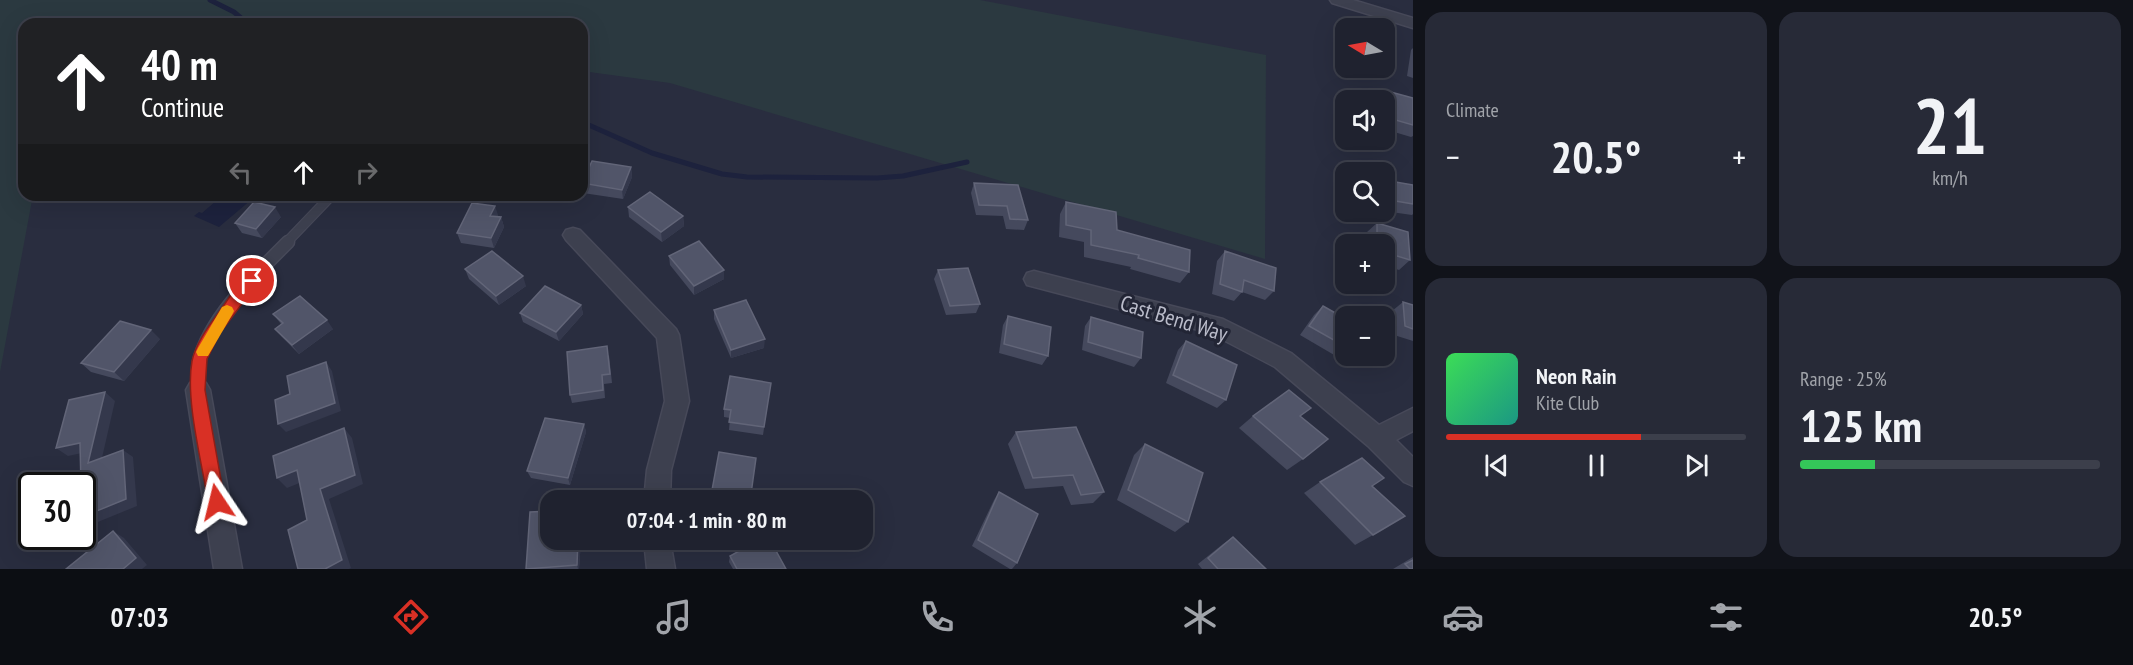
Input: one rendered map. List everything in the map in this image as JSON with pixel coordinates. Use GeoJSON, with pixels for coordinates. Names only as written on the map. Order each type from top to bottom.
{"type":"FeatureCollection","features":[{"type":"Feature","properties":{"kind":"street"},"geometry":{"type":"LineString","coordinates":[[1337,0],[1413,24]]}},
{"type":"Feature","properties":{"kind":"street"},"geometry":{"type":"LineString","coordinates":[[573,235],[668,335],[677,401],[658,470],[657,490]]}},
{"type":"Feature","properties":{"kind":"street","name":"Cast Bend Way"},"geometry":{"type":"LineString","coordinates":[[1034,279],[1215,325],[1283,360],[1377,438],[1413,474]]}},
{"type":"Feature","properties":{"kind":"street"},"geometry":{"type":"LineString","coordinates":[[198,390],[228,569]]}},
{"type":"Feature","properties":{"kind":"street"},"geometry":{"type":"LineString","coordinates":[[1377,438],[1413,418]]}},
{"type":"Feature","properties":{"kind":"street"},"geometry":{"type":"LineString","coordinates":[[658,550],[661,569]]}},
{"type":"Feature","properties":{"kind":"lane"},"geometry":{"type":"LineString","coordinates":[[198,390],[200,359],[215,329],[238,296],[326,201]]}},
{"type":"Feature","properties":{"kind":"shaded area"},"geometry":{"type":"Polygon","coordinates":[[[0,0],[980,0],[1266,55],[1265,259],[670,83],[588,72],[588,18],[18,18],[18,201],[32,201],[0,372],[0,0]]]}},
{"type":"Feature","properties":{"kind":"water"},"geometry":{"type":"Polygon","coordinates":[[[216,201],[250,201],[219,227],[194,216],[199,212],[202,213],[216,201]]]}},
{"type":"Feature","properties":{"kind":"building"},"geometry":{"type":"Polygon","coordinates":[[[1395,93],[1413,98],[1413,125],[1395,120],[1395,93]]]}},
{"type":"Feature","properties":{"kind":"building"},"geometry":{"type":"Polygon","coordinates":[[[592,161],[631,167],[622,190],[588,184],[588,170],[592,161]]]}},
{"type":"Feature","properties":{"kind":"building"},"geometry":{"type":"Polygon","coordinates":[[[1395,182],[1413,185],[1413,204],[1395,201],[1395,182]]]}},
{"type":"Feature","properties":{"kind":"building"},"geometry":{"type":"Polygon","coordinates":[[[974,183],[1018,185],[1028,220],[1010,219],[1007,206],[979,205],[974,183]]]}},
{"type":"Feature","properties":{"kind":"building"},"geometry":{"type":"Polygon","coordinates":[[[650,192],[683,216],[661,232],[628,207],[650,192]]]}},
{"type":"Feature","properties":{"kind":"building"},"geometry":{"type":"Polygon","coordinates":[[[254,202],[275,207],[256,229],[235,223],[254,202]]]}},
{"type":"Feature","properties":{"kind":"building"},"geometry":{"type":"Polygon","coordinates":[[[1066,202],[1116,212],[1117,230],[1190,250],[1189,272],[1138,258],[1139,255],[1091,245],[1091,230],[1066,225],[1066,202]]]}},
{"type":"Feature","properties":{"kind":"building"},"geometry":{"type":"Polygon","coordinates":[[[472,203],[495,206],[490,216],[501,217],[491,238],[457,233],[472,203]]]}},
{"type":"Feature","properties":{"kind":"building"},"geometry":{"type":"Polygon","coordinates":[[[1377,223],[1408,232],[1410,260],[1395,255],[1395,234],[1377,234],[1377,223]]]}},
{"type":"Feature","properties":{"kind":"building"},"geometry":{"type":"Polygon","coordinates":[[[699,241],[724,270],[694,286],[669,256],[699,241]]]}},
{"type":"Feature","properties":{"kind":"building"},"geometry":{"type":"Polygon","coordinates":[[[492,251],[523,276],[496,296],[465,269],[492,251]]]}},
{"type":"Feature","properties":{"kind":"building"},"geometry":{"type":"Polygon","coordinates":[[[1225,251],[1276,268],[1274,291],[1244,280],[1242,292],[1220,284],[1225,251]]]}},
{"type":"Feature","properties":{"kind":"building"},"geometry":{"type":"Polygon","coordinates":[[[968,268],[980,304],[950,306],[938,270],[968,268]]]}},
{"type":"Feature","properties":{"kind":"building"},"geometry":{"type":"Polygon","coordinates":[[[545,286],[581,305],[556,332],[520,313],[545,286]]]}},
{"type":"Feature","properties":{"kind":"building"},"geometry":{"type":"Polygon","coordinates":[[[300,296],[327,320],[292,345],[275,329],[283,323],[273,314],[300,296]]]}},
{"type":"Feature","properties":{"kind":"building"},"geometry":{"type":"Polygon","coordinates":[[[746,300],[765,339],[731,350],[714,310],[746,300]]]}},
{"type":"Feature","properties":{"kind":"building"},"geometry":{"type":"Polygon","coordinates":[[[1403,302],[1413,305],[1413,329],[1405,326],[1403,302]]]}},
{"type":"Feature","properties":{"kind":"building"},"geometry":{"type":"Polygon","coordinates":[[[1323,306],[1335,313],[1335,341],[1309,326],[1323,306]]]}},
{"type":"Feature","properties":{"kind":"building"},"geometry":{"type":"Polygon","coordinates":[[[1008,316],[1051,327],[1048,356],[1004,344],[1008,316]]]}},
{"type":"Feature","properties":{"kind":"building"},"geometry":{"type":"Polygon","coordinates":[[[1091,317],[1143,332],[1141,358],[1088,342],[1091,317]]]}},
{"type":"Feature","properties":{"kind":"building"},"geometry":{"type":"Polygon","coordinates":[[[120,321],[151,330],[114,372],[81,363],[120,321]]]}},
{"type":"Feature","properties":{"kind":"building"},"geometry":{"type":"Polygon","coordinates":[[[1186,341],[1237,365],[1226,400],[1173,375],[1186,341]]]}},
{"type":"Feature","properties":{"kind":"building"},"geometry":{"type":"Polygon","coordinates":[[[607,346],[610,374],[602,375],[603,390],[570,395],[567,352],[607,346]]]}},
{"type":"Feature","properties":{"kind":"building"},"geometry":{"type":"Polygon","coordinates":[[[326,362],[335,403],[278,424],[275,400],[290,394],[287,376],[326,362]]]}},
{"type":"Feature","properties":{"kind":"building"},"geometry":{"type":"Polygon","coordinates":[[[730,376],[771,383],[764,427],[729,422],[731,410],[724,409],[730,376]]]}},
{"type":"Feature","properties":{"kind":"building"},"geometry":{"type":"Polygon","coordinates":[[[1289,390],[1311,408],[1300,416],[1328,439],[1303,459],[1253,416],[1289,390]]]}},
{"type":"Feature","properties":{"kind":"building"},"geometry":{"type":"Polygon","coordinates":[[[105,392],[88,463],[123,450],[126,499],[96,511],[96,472],[81,472],[80,443],[56,448],[69,400],[105,392]]]}},
{"type":"Feature","properties":{"kind":"building"},"geometry":{"type":"Polygon","coordinates":[[[545,418],[584,424],[568,478],[527,471],[545,418]]]}},
{"type":"Feature","properties":{"kind":"building"},"geometry":{"type":"Polygon","coordinates":[[[1076,427],[1104,492],[1081,495],[1073,475],[1033,478],[1016,432],[1076,427]]]}},
{"type":"Feature","properties":{"kind":"building"},"geometry":{"type":"Polygon","coordinates":[[[344,428],[355,475],[320,489],[342,560],[325,569],[298,569],[288,530],[307,520],[297,470],[277,478],[273,456],[344,428]]]}},
{"type":"Feature","properties":{"kind":"building"},"geometry":{"type":"Polygon","coordinates":[[[1145,444],[1203,473],[1188,522],[1128,490],[1145,444]]]}},
{"type":"Feature","properties":{"kind":"building"},"geometry":{"type":"Polygon","coordinates":[[[719,452],[756,458],[752,490],[712,490],[719,452]]]}},
{"type":"Feature","properties":{"kind":"building"},"geometry":{"type":"Polygon","coordinates":[[[1362,458],[1384,478],[1372,486],[1405,516],[1373,535],[1320,482],[1362,458]]]}},
{"type":"Feature","properties":{"kind":"building"},"geometry":{"type":"Polygon","coordinates":[[[999,492],[1038,514],[1017,563],[978,540],[999,492]]]}},
{"type":"Feature","properties":{"kind":"building"},"geometry":{"type":"Polygon","coordinates":[[[530,512],[540,512],[540,550],[578,550],[577,565],[526,569],[530,512]]]}},
{"type":"Feature","properties":{"kind":"building"},"geometry":{"type":"Polygon","coordinates":[[[113,531],[136,558],[123,569],[66,569],[90,550],[96,550],[96,545],[113,531]]]}},
{"type":"Feature","properties":{"kind":"building"},"geometry":{"type":"Polygon","coordinates":[[[1233,537],[1266,569],[1218,569],[1208,558],[1233,537]]]}},
{"type":"Feature","properties":{"kind":"building"},"geometry":{"type":"Polygon","coordinates":[[[741,550],[776,550],[786,569],[737,569],[730,556],[741,550]]]}},
{"type":"Feature","properties":{"kind":"building"},"geometry":{"type":"Polygon","coordinates":[[[1413,560],[1413,569],[1410,569],[1405,564],[1413,560]]]}},
{"type":"Feature","properties":{"kind":"waterway"},"geometry":{"type":"LineString","coordinates":[[210,0],[241,18]]}},
{"type":"Feature","properties":{"kind":"waterway"},"geometry":{"type":"LineString","coordinates":[[588,125],[652,153],[722,174],[747,177],[877,178],[903,176],[967,162]]}},
{"type":"Feature","properties":{"kind":"slow traffic"},"geometry":{"type":"LineString","coordinates":[[203,352],[227,311]]}},
{"type":"Feature","properties":{"kind":"route"},"geometry":{"type":"LineString","coordinates":[[217,502],[198,390],[200,359],[215,329],[238,296],[252,281]]}}]}
